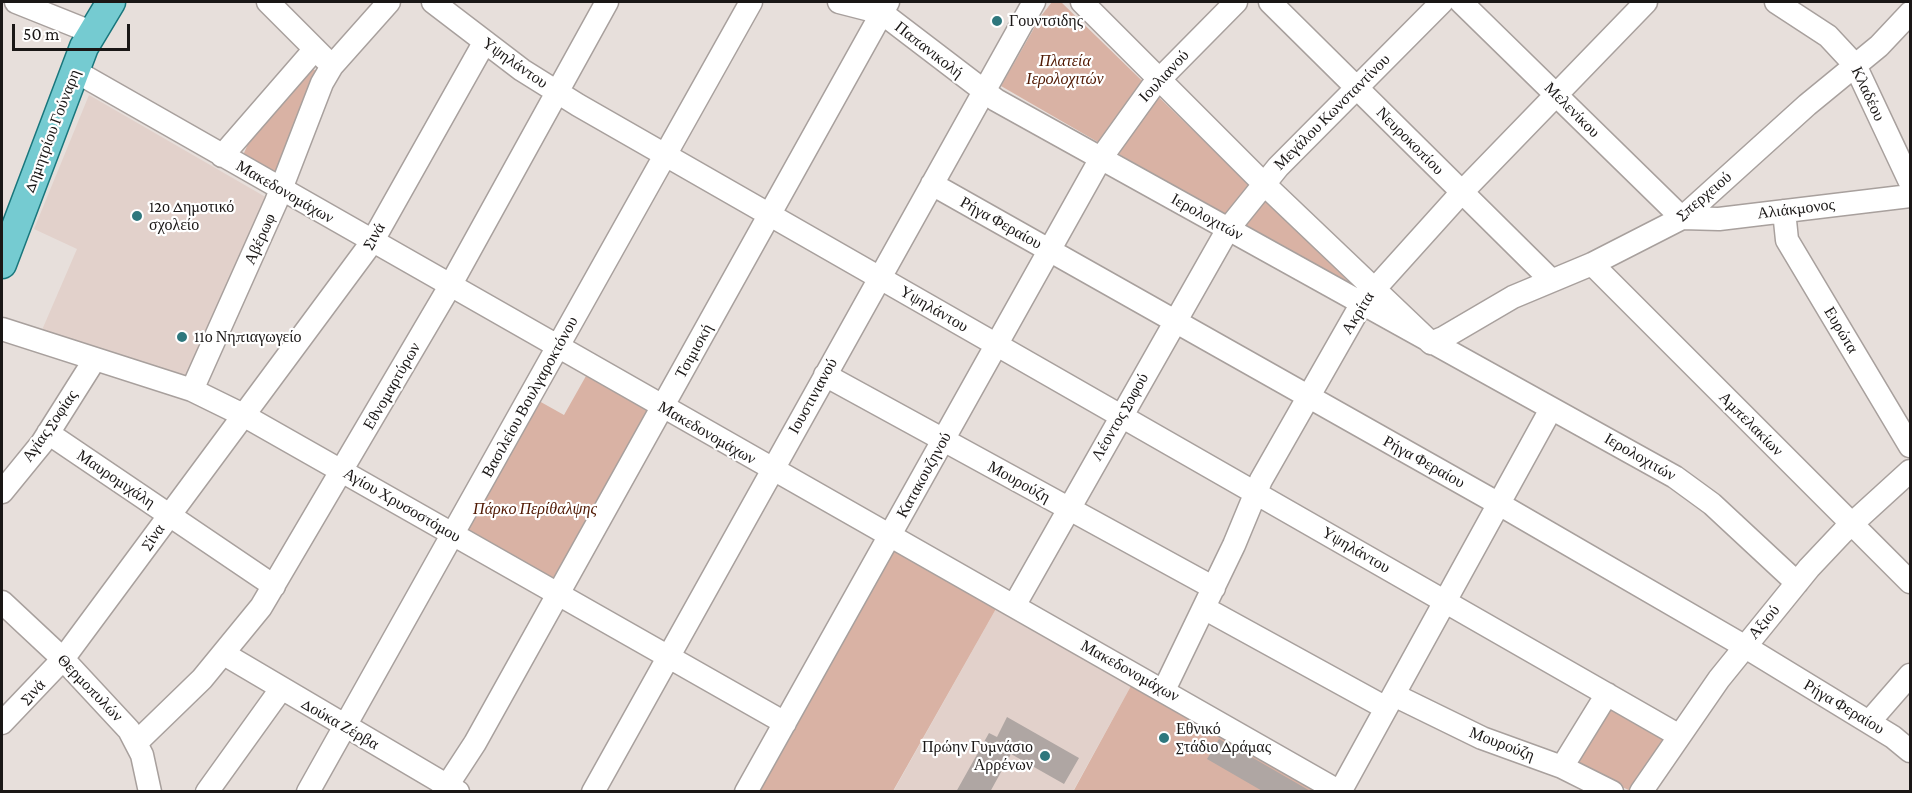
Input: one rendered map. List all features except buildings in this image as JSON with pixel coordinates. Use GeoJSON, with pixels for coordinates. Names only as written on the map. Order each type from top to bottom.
{"type":"FeatureCollection","features":[{"type":"Feature","properties":{"kind":"main road","name":"Δημητρίου Γούναρη"},"geometry":{"type":"LineString","coordinates":[[2,264],[91,32],[111,2]]}},
{"type":"Feature","properties":{"kind":"street"},"geometry":{"type":"LineString","coordinates":[[16,2],[91,32]]}},
{"type":"Feature","properties":{"kind":"street"},"geometry":{"type":"LineString","coordinates":[[268,2],[332,66]]}},
{"type":"Feature","properties":{"kind":"street","name":"Αβέρωφ"},"geometry":{"type":"LineString","coordinates":[[192,390],[280,189],[322,83],[332,66],[390,2]]}},
{"type":"Feature","properties":{"kind":"street","name":"Υψηλάντου"},"geometry":{"type":"LineString","coordinates":[[433,2],[484,43],[557,91],[665,155],[1678,735]]}},
{"type":"Feature","properties":{"kind":"street","name":"Εθνομαρτύρων"},"geometry":{"type":"LineString","coordinates":[[137,742],[224,654],[252,619],[274,586],[450,286],[607,2]]}},
{"type":"Feature","properties":{"kind":"street","name":"Βασιλείου Βουλγαροκτόνου"},"geometry":{"type":"LineString","coordinates":[[308,792],[751,2]]}},
{"type":"Feature","properties":{"kind":"street","name":"Παπανικολή"},"geometry":{"type":"LineString","coordinates":[[840,2],[882,5],[983,92]]}},
{"type":"Feature","properties":{"kind":"street","name":"Ιουστινιανού"},"geometry":{"type":"LineString","coordinates":[[593,792],[1034,2]]}},
{"type":"Feature","properties":{"kind":"street","name":"Ιερολοχιτών"},"geometry":{"type":"LineString","coordinates":[[1082,2],[1263,183],[1367,296]]}},
{"type":"Feature","properties":{"kind":"street","name":"Ιουλιανού"},"geometry":{"type":"LineString","coordinates":[[1101,158],[1131,113],[1160,78],[1236,2]]}},
{"type":"Feature","properties":{"kind":"street","name":"Νευροκοπίου"},"geometry":{"type":"LineString","coordinates":[[1269,2],[1551,280]]}},
{"type":"Feature","properties":{"kind":"street","name":"Μεγάλου Κωνσταντίνου"},"geometry":{"type":"LineString","coordinates":[[1228,229],[1263,183],[1442,2]]}},
{"type":"Feature","properties":{"kind":"street","name":"Μελενίκου"},"geometry":{"type":"LineString","coordinates":[[1461,2],[1682,218]]}},
{"type":"Feature","properties":{"kind":"street","name":"Κλαδέου"},"geometry":{"type":"LineString","coordinates":[[1776,2],[1828,36],[1855,65],[1911,182]]}},
{"type":"Feature","properties":{"kind":"street","name":"Ακρίτα"},"geometry":{"type":"LineString","coordinates":[[1164,690],[1209,598],[1261,480],[1367,296],[1640,4]]}},
{"type":"Feature","properties":{"kind":"street","name":"Τσιμισκή"},"geometry":{"type":"LineString","coordinates":[[449,789],[770,215],[882,5]]}},
{"type":"Feature","properties":{"kind":"street","name":"Σπερχειού"},"geometry":{"type":"LineString","coordinates":[[1431,343],[1484,313],[1551,280],[1592,264],[1682,218],[1911,13]]}},
{"type":"Feature","properties":{"kind":"street","name":"Σινά"},"geometry":{"type":"LineString","coordinates":[[243,415],[372,242],[484,43]]}},
{"type":"Feature","properties":{"kind":"street"},"geometry":{"type":"LineString","coordinates":[[222,156],[315,49]]}},
{"type":"Feature","properties":{"kind":"street","name":"Μακεδονομάχων"},"geometry":{"type":"LineString","coordinates":[[75,71],[1340,792]]}},
{"type":"Feature","properties":{"kind":"street","name":"Ιερολοχιτών"},"geometry":{"type":"LineString","coordinates":[[983,92],[1228,229],[1367,296],[1431,343],[1653,464],[1695,490],[1797,583]]}},
{"type":"Feature","properties":{"kind":"street","name":"Κατακουζηνού"},"geometry":{"type":"LineString","coordinates":[[746,792],[1101,158]]}},
{"type":"Feature","properties":{"kind":"street","name":"Ρήγα Φεραίου"},"geometry":{"type":"LineString","coordinates":[[932,184],[1499,504],[1744,646],[1869,722],[1911,751]]}},
{"type":"Feature","properties":{"kind":"street","name":"Αλιάκμονος"},"geometry":{"type":"LineString","coordinates":[[1682,218],[1719,219],[1911,196]]}},
{"type":"Feature","properties":{"kind":"street","name":"Ευρώτα"},"geometry":{"type":"LineString","coordinates":[[1784,211],[1787,240],[1911,446]]}},
{"type":"Feature","properties":{"kind":"street","name":"Λέοντος Σοφού"},"geometry":{"type":"LineString","coordinates":[[1014,606],[1228,229]]}},
{"type":"Feature","properties":{"kind":"street","name":"Αμπελακίων"},"geometry":{"type":"LineString","coordinates":[[1592,264],[1851,525],[1911,582]]}},
{"type":"Feature","properties":{"kind":"street","name":"Αγίου Χρυσοστόμου"},"geometry":{"type":"LineString","coordinates":[[2,329],[192,390],[243,415],[785,723]]}},
{"type":"Feature","properties":{"kind":"street","name":"Αγίας Σοφίας"},"geometry":{"type":"LineString","coordinates":[[2,492],[48,433],[95,359]]}},
{"type":"Feature","properties":{"kind":"street","name":"Μουρούζη"},"geometry":{"type":"LineString","coordinates":[[825,375],[1068,508],[1209,598],[1390,702],[1562,767],[1612,792]]}},
{"type":"Feature","properties":{"kind":"street"},"geometry":{"type":"LineString","coordinates":[[1340,792],[1551,408]]}},
{"type":"Feature","properties":{"kind":"street","name":"Σίνα"},"geometry":{"type":"LineString","coordinates":[[63,659],[243,415]]}},
{"type":"Feature","properties":{"kind":"street","name":"Μαυρομιχάλη"},"geometry":{"type":"LineString","coordinates":[[48,433],[274,586]]}},
{"type":"Feature","properties":{"kind":"street","name":"Αξιού"},"geometry":{"type":"LineString","coordinates":[[1641,792],[1678,735],[1744,646],[1797,583],[1851,525],[1911,471]]}},
{"type":"Feature","properties":{"kind":"street","name":"Θερμοπυλών"},"geometry":{"type":"LineString","coordinates":[[2,602],[63,659],[122,722],[137,742],[149,791]]}},
{"type":"Feature","properties":{"kind":"street","name":"Δούκα Ζέρβα"},"geometry":{"type":"LineString","coordinates":[[224,654],[449,789]]}},
{"type":"Feature","properties":{"kind":"street","name":"Σινά"},"geometry":{"type":"LineString","coordinates":[[2,723],[63,659]]}},
{"type":"Feature","properties":{"kind":"street"},"geometry":{"type":"LineString","coordinates":[[1869,722],[1911,675]]}},
{"type":"Feature","properties":{"kind":"street"},"geometry":{"type":"LineString","coordinates":[[207,792],[281,689]]}},
{"type":"Feature","properties":{"kind":"street"},"geometry":{"type":"LineString","coordinates":[[1562,767],[1606,694]]}},
{"type":"Feature","properties":{"kind":"shaded area"},"geometry":{"type":"Polygon","coordinates":[[[89,95],[269,199],[189,378],[42,330],[77,249],[34,229],[89,95]]]}},
{"type":"Feature","properties":{"kind":"shaded area"},"geometry":{"type":"Polygon","coordinates":[[[997,607],[1132,684],[1073,791],[893,792],[997,607]]]}},
{"type":"Feature","properties":{"kind":"green space","name":"Πλατεία Ιερολοχιτών"},"geometry":{"type":"Polygon","coordinates":[[[1052,2],[1061,2],[1347,280],[1345,285],[1001,86],[1041,16],[1052,2]]]}},
{"type":"Feature","properties":{"kind":"green space"},"geometry":{"type":"Polygon","coordinates":[[[310,68],[319,72],[277,174],[245,157],[244,153],[248,144],[302,73],[310,68]]]}},
{"type":"Feature","properties":{"kind":"green space","name":"Πάρκο Περίθαλψης"},"geometry":{"type":"Polygon","coordinates":[[[586,376],[648,411],[553,580],[465,530],[539,401],[564,415],[586,376]]]}},
{"type":"Feature","properties":{"kind":"green space"},"geometry":{"type":"Polygon","coordinates":[[[894,551],[997,607],[893,791],[758,792],[894,551]]]}},
{"type":"Feature","properties":{"kind":"green space","name":"Εθνικό Στάδιο Δράμας"},"geometry":{"type":"Polygon","coordinates":[[[1132,684],[1319,792],[1073,792],[1132,684]]]}},
{"type":"Feature","properties":{"kind":"green space"},"geometry":{"type":"Polygon","coordinates":[[[1606,702],[1667,737],[1631,791],[1570,764],[1606,702]]]}},
{"type":"Feature","properties":{"kind":"place","name":"Γουντσιδης"},"geometry":{"type":"Point","coordinates":[997,21]}},
{"type":"Feature","properties":{"kind":"place","name":"12ο Δημοτικό σχολείο"},"geometry":{"type":"Point","coordinates":[137,216]}},
{"type":"Feature","properties":{"kind":"place","name":"11ο Νηπιαγωγείο"},"geometry":{"type":"Point","coordinates":[182,337]}},
{"type":"Feature","properties":{"kind":"place","name":"Εθνικό Στάδιο Δράμας"},"geometry":{"type":"Point","coordinates":[1164,738]}},
{"type":"Feature","properties":{"kind":"place","name":"Πρώην Γυμνάσιο Αρρένων"},"geometry":{"type":"Point","coordinates":[1045,756]}}]}
